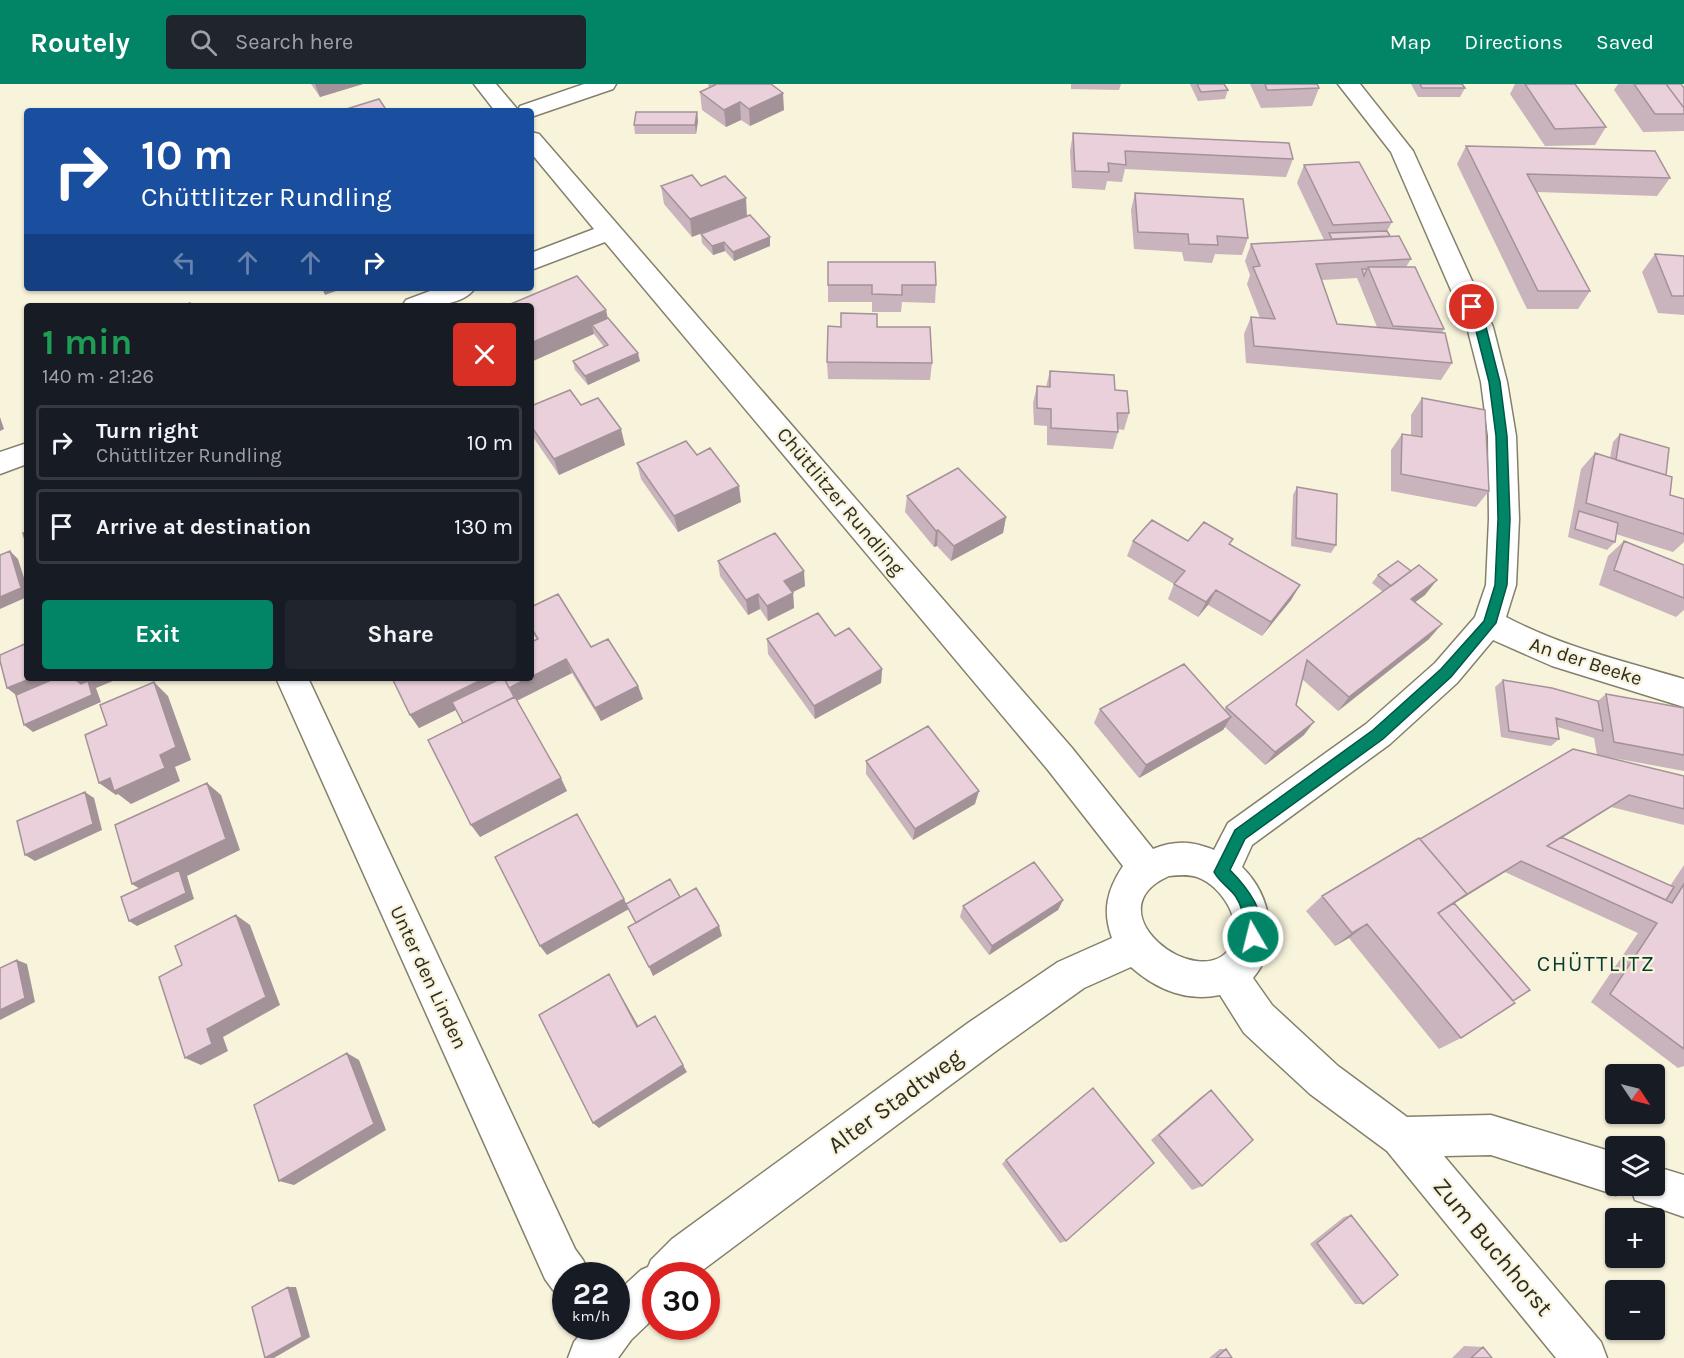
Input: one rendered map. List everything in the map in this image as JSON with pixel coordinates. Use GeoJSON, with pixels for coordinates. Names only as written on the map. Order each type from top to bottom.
{"type":"FeatureCollection","features":[{"type":"Feature","properties":{"kind":"street"},"geometry":{"type":"LineString","coordinates":[[485,84],[505,108]]}},
{"type":"Feature","properties":{"kind":"street"},"geometry":{"type":"LineString","coordinates":[[534,109],[605,84]]}},
{"type":"Feature","properties":{"kind":"street"},"geometry":{"type":"LineString","coordinates":[[1221,872],[1240,834],[1378,734],[1446,673],[1490,623],[1501,585],[1504,519],[1502,448],[1494,382],[1480,327],[1402,151],[1349,84]]}},
{"type":"Feature","properties":{"kind":"street","name":"Chüttlitzer Rundling"},"geometry":{"type":"LineString","coordinates":[[534,142],[1060,759],[1146,868]]}},
{"type":"Feature","properties":{"kind":"street"},"geometry":{"type":"LineString","coordinates":[[534,261],[611,231]]}},
{"type":"Feature","properties":{"kind":"street"},"geometry":{"type":"LineString","coordinates":[[423,303],[454,291]]}},
{"type":"Feature","properties":{"kind":"street"},"geometry":{"type":"LineString","coordinates":[[0,463],[24,454]]}},
{"type":"Feature","properties":{"kind":"street","name":"An der Beeke"},"geometry":{"type":"LineString","coordinates":[[1490,623],[1525,642],[1563,657],[1684,693]]}},
{"type":"Feature","properties":{"kind":"street","name":"Unter den Linden"},"geometry":{"type":"LineString","coordinates":[[293,681],[559,1262]]}},
{"type":"Feature","properties":{"kind":"street"},"geometry":{"type":"LineString","coordinates":[[1169,859],[1196,860],[1221,872],[1240,890],[1252,913],[1253,937],[1245,959],[1228,974],[1205,981],[1178,978],[1155,966],[1136,946],[1127,929],[1124,912],[1126,894],[1134,879],[1146,868],[1169,859]]}},
{"type":"Feature","properties":{"kind":"street","name":"Alter Stadtweg"},"geometry":{"type":"LineString","coordinates":[[679,1262],[982,1037],[1071,975],[1136,946]]}},
{"type":"Feature","properties":{"kind":"street","name":"Zum Buchhorst"},"geometry":{"type":"LineString","coordinates":[[1228,974],[1257,1019],[1324,1080],[1401,1137],[1585,1358]]}},
{"type":"Feature","properties":{"kind":"street"},"geometry":{"type":"LineString","coordinates":[[1401,1137],[1491,1135],[1605,1171]]}},
{"type":"Feature","properties":{"kind":"street"},"geometry":{"type":"LineString","coordinates":[[1665,1190],[1684,1196]]}},
{"type":"Feature","properties":{"kind":"street"},"geometry":{"type":"LineString","coordinates":[[630,1310],[642,1299]]}},
{"type":"Feature","properties":{"kind":"building"},"geometry":{"type":"Polygon","coordinates":[[[714,84],[771,84],[783,93],[749,109],[740,102],[724,110],[700,92],[714,84]]]}},
{"type":"Feature","properties":{"kind":"building"},"geometry":{"type":"Polygon","coordinates":[[[1197,84],[1224,84],[1228,90],[1201,92],[1197,84]]]}},
{"type":"Feature","properties":{"kind":"building"},"geometry":{"type":"Polygon","coordinates":[[[1265,84],[1317,84],[1319,88],[1267,90],[1265,84]]]}},
{"type":"Feature","properties":{"kind":"building"},"geometry":{"type":"Polygon","coordinates":[[[1420,84],[1462,84],[1465,88],[1422,88],[1420,84]]]}},
{"type":"Feature","properties":{"kind":"building"},"geometry":{"type":"Polygon","coordinates":[[[1525,84],[1575,84],[1606,127],[1555,129],[1525,84]]]}},
{"type":"Feature","properties":{"kind":"building"},"geometry":{"type":"Polygon","coordinates":[[[1634,84],[1666,84],[1684,108],[1684,114],[1655,114],[1634,84]]]}},
{"type":"Feature","properties":{"kind":"building"},"geometry":{"type":"Polygon","coordinates":[[[1666,84],[1681,84],[1684,88],[1684,108],[1666,84]]]}},
{"type":"Feature","properties":{"kind":"building"},"geometry":{"type":"Polygon","coordinates":[[[379,99],[385,108],[350,108],[379,99]]]}},
{"type":"Feature","properties":{"kind":"building"},"geometry":{"type":"Polygon","coordinates":[[[636,112],[697,112],[695,125],[634,125],[636,112]]]}},
{"type":"Feature","properties":{"kind":"building"},"geometry":{"type":"Polygon","coordinates":[[[1073,133],[1289,143],[1293,159],[1125,151],[1126,165],[1108,163],[1109,172],[1075,171],[1073,133]]]}},
{"type":"Feature","properties":{"kind":"building"},"geometry":{"type":"Polygon","coordinates":[[[1466,146],[1655,151],[1670,178],[1527,174],[1590,291],[1538,291],[1466,146]]]}},
{"type":"Feature","properties":{"kind":"building"},"geometry":{"type":"Polygon","coordinates":[[[1359,162],[1392,222],[1333,225],[1304,165],[1359,162]]]}},
{"type":"Feature","properties":{"kind":"building"},"geometry":{"type":"Polygon","coordinates":[[[692,175],[701,186],[725,176],[746,198],[690,219],[661,186],[692,175]]]}},
{"type":"Feature","properties":{"kind":"building"},"geometry":{"type":"Polygon","coordinates":[[[1135,193],[1243,199],[1248,238],[1217,236],[1218,245],[1189,244],[1188,234],[1138,232],[1135,193]]]}},
{"type":"Feature","properties":{"kind":"building"},"geometry":{"type":"Polygon","coordinates":[[[750,215],[770,237],[733,252],[724,242],[712,246],[701,234],[750,215]]]}},
{"type":"Feature","properties":{"kind":"building"},"geometry":{"type":"Polygon","coordinates":[[[1387,231],[1390,236],[1332,239],[1329,233],[1387,231]]]}},
{"type":"Feature","properties":{"kind":"building"},"geometry":{"type":"Polygon","coordinates":[[[1399,236],[1411,259],[1316,264],[1337,324],[1445,333],[1452,363],[1254,346],[1251,317],[1275,319],[1253,267],[1260,266],[1251,244],[1399,236]]]}},
{"type":"Feature","properties":{"kind":"building"},"geometry":{"type":"Polygon","coordinates":[[[1655,254],[1684,256],[1684,296],[1672,296],[1655,254]]]}},
{"type":"Feature","properties":{"kind":"building"},"geometry":{"type":"Polygon","coordinates":[[[828,262],[935,262],[936,285],[902,285],[902,295],[872,294],[872,285],[828,285],[828,262]]]}},
{"type":"Feature","properties":{"kind":"building"},"geometry":{"type":"Polygon","coordinates":[[[1368,267],[1415,267],[1444,329],[1393,326],[1368,267]]]}},
{"type":"Feature","properties":{"kind":"building"},"geometry":{"type":"Polygon","coordinates":[[[577,276],[606,310],[534,342],[534,303],[513,303],[577,276]]]}},
{"type":"Feature","properties":{"kind":"building"},"geometry":{"type":"Polygon","coordinates":[[[841,313],[877,314],[877,327],[930,327],[932,363],[827,362],[828,326],[841,327],[841,313]]]}},
{"type":"Feature","properties":{"kind":"building"},"geometry":{"type":"Polygon","coordinates":[[[608,318],[638,353],[585,376],[573,361],[608,345],[592,325],[608,318]]]}},
{"type":"Feature","properties":{"kind":"building"},"geometry":{"type":"Polygon","coordinates":[[[1050,371],[1114,375],[1115,390],[1127,391],[1129,413],[1117,413],[1118,432],[1051,428],[1051,409],[1037,408],[1037,386],[1050,387],[1050,371]]]}},
{"type":"Feature","properties":{"kind":"building"},"geometry":{"type":"Polygon","coordinates":[[[570,390],[581,405],[598,398],[621,429],[554,459],[534,430],[534,405],[570,390]]]}},
{"type":"Feature","properties":{"kind":"building"},"geometry":{"type":"Polygon","coordinates":[[[1422,398],[1485,410],[1489,491],[1401,474],[1402,434],[1422,437],[1422,398]]]}},
{"type":"Feature","properties":{"kind":"building"},"geometry":{"type":"Polygon","coordinates":[[[1620,434],[1669,448],[1666,475],[1616,460],[1620,434]]]}},
{"type":"Feature","properties":{"kind":"building"},"geometry":{"type":"Polygon","coordinates":[[[686,441],[697,455],[710,448],[739,486],[674,516],[637,463],[686,441]]]}},
{"type":"Feature","properties":{"kind":"building"},"geometry":{"type":"Polygon","coordinates":[[[1595,453],[1672,477],[1670,495],[1684,499],[1684,534],[1586,503],[1595,453]]]}},
{"type":"Feature","properties":{"kind":"building"},"geometry":{"type":"Polygon","coordinates":[[[958,468],[1006,517],[954,546],[938,530],[936,531],[907,496],[958,468]]]}},
{"type":"Feature","properties":{"kind":"building"},"geometry":{"type":"Polygon","coordinates":[[[1297,487],[1337,494],[1336,545],[1296,538],[1297,487]]]}},
{"type":"Feature","properties":{"kind":"building"},"geometry":{"type":"Polygon","coordinates":[[[1579,511],[1618,523],[1615,542],[1575,529],[1579,511]]]}},
{"type":"Feature","properties":{"kind":"building"},"geometry":{"type":"Polygon","coordinates":[[[1152,520],[1188,541],[1204,522],[1233,539],[1229,544],[1300,585],[1271,622],[1216,590],[1206,602],[1174,584],[1185,571],[1133,541],[1152,520]]]}},
{"type":"Feature","properties":{"kind":"building"},"geometry":{"type":"Polygon","coordinates":[[[775,533],[804,571],[784,581],[793,593],[767,606],[758,594],[746,600],[718,561],[775,533]]]}},
{"type":"Feature","properties":{"kind":"building"},"geometry":{"type":"Polygon","coordinates":[[[1624,541],[1684,565],[1684,598],[1614,570],[1624,541]]]}},
{"type":"Feature","properties":{"kind":"building"},"geometry":{"type":"Polygon","coordinates":[[[10,551],[21,588],[0,597],[0,555],[10,551]]]}},
{"type":"Feature","properties":{"kind":"building"},"geometry":{"type":"Polygon","coordinates":[[[1398,561],[1411,571],[1391,586],[1378,575],[1398,561]]]}},
{"type":"Feature","properties":{"kind":"building"},"geometry":{"type":"Polygon","coordinates":[[[1419,565],[1437,580],[1411,599],[1442,624],[1349,697],[1307,660],[1296,705],[1314,722],[1275,752],[1226,707],[1419,565]]]}},
{"type":"Feature","properties":{"kind":"building"},"geometry":{"type":"Polygon","coordinates":[[[558,594],[591,647],[608,639],[638,686],[595,708],[566,659],[534,675],[534,641],[538,639],[534,632],[534,606],[558,594]]]}},
{"type":"Feature","properties":{"kind":"building"},"geometry":{"type":"Polygon","coordinates":[[[818,613],[835,636],[849,628],[882,669],[814,706],[767,639],[818,613]]]}},
{"type":"Feature","properties":{"kind":"building"},"geometry":{"type":"Polygon","coordinates":[[[24,644],[24,681],[7,688],[0,655],[24,644]]]}},
{"type":"Feature","properties":{"kind":"building"},"geometry":{"type":"Polygon","coordinates":[[[1184,664],[1231,717],[1146,765],[1100,709],[1184,664]]]}},
{"type":"Feature","properties":{"kind":"building"},"geometry":{"type":"Polygon","coordinates":[[[1503,680],[1552,688],[1598,701],[1603,731],[1556,718],[1559,739],[1509,731],[1503,680]]]}},
{"type":"Feature","properties":{"kind":"building"},"geometry":{"type":"Polygon","coordinates":[[[49,681],[77,681],[81,684],[88,681],[92,695],[24,725],[16,695],[49,681]]]}},
{"type":"Feature","properties":{"kind":"building"},"geometry":{"type":"Polygon","coordinates":[[[393,681],[479,681],[410,715],[393,681]]]}},
{"type":"Feature","properties":{"kind":"building"},"geometry":{"type":"Polygon","coordinates":[[[496,681],[506,681],[514,697],[463,723],[452,702],[496,681]]]}},
{"type":"Feature","properties":{"kind":"building"},"geometry":{"type":"Polygon","coordinates":[[[506,681],[522,681],[509,688],[506,681]]]}},
{"type":"Feature","properties":{"kind":"building"},"geometry":{"type":"Polygon","coordinates":[[[154,682],[176,747],[160,755],[165,768],[114,791],[110,778],[99,783],[85,735],[107,725],[100,705],[154,682]]]}},
{"type":"Feature","properties":{"kind":"building"},"geometry":{"type":"Polygon","coordinates":[[[1606,694],[1684,708],[1684,755],[1614,742],[1606,694]]]}},
{"type":"Feature","properties":{"kind":"building"},"geometry":{"type":"Polygon","coordinates":[[[515,697],[561,778],[471,825],[428,740],[515,697]]]}},
{"type":"Feature","properties":{"kind":"building"},"geometry":{"type":"Polygon","coordinates":[[[928,726],[979,791],[915,829],[866,761],[928,726]]]}},
{"type":"Feature","properties":{"kind":"building"},"geometry":{"type":"Polygon","coordinates":[[[1573,749],[1684,776],[1684,809],[1629,795],[1547,846],[1672,903],[1684,884],[1684,1049],[1610,994],[1657,923],[1521,861],[1461,898],[1467,894],[1420,839],[1573,749]]]}},
{"type":"Feature","properties":{"kind":"building"},"geometry":{"type":"Polygon","coordinates":[[[207,783],[226,839],[132,884],[115,825],[207,783]]]}},
{"type":"Feature","properties":{"kind":"building"},"geometry":{"type":"Polygon","coordinates":[[[85,792],[93,824],[25,855],[17,821],[85,792]]]}},
{"type":"Feature","properties":{"kind":"building"},"geometry":{"type":"Polygon","coordinates":[[[577,814],[624,899],[540,946],[495,857],[577,814]]]}},
{"type":"Feature","properties":{"kind":"building"},"geometry":{"type":"Polygon","coordinates":[[[1561,837],[1674,887],[1666,900],[1547,846],[1561,837]]]}},
{"type":"Feature","properties":{"kind":"building"},"geometry":{"type":"Polygon","coordinates":[[[1419,838],[1467,894],[1438,913],[1515,1003],[1461,1038],[1367,924],[1352,933],[1322,896],[1419,838]]]}},
{"type":"Feature","properties":{"kind":"building"},"geometry":{"type":"Polygon","coordinates":[[[1034,862],[1063,900],[992,946],[963,906],[1034,862]]]}},
{"type":"Feature","properties":{"kind":"building"},"geometry":{"type":"Polygon","coordinates":[[[179,870],[186,893],[129,921],[121,897],[179,870]]]}},
{"type":"Feature","properties":{"kind":"building"},"geometry":{"type":"Polygon","coordinates":[[[670,879],[680,897],[636,923],[626,904],[670,879]]]}},
{"type":"Feature","properties":{"kind":"building"},"geometry":{"type":"Polygon","coordinates":[[[696,888],[719,926],[649,967],[628,927],[696,888]]]}},
{"type":"Feature","properties":{"kind":"building"},"geometry":{"type":"Polygon","coordinates":[[[1454,903],[1530,990],[1513,1001],[1438,913],[1454,903]]]}},
{"type":"Feature","properties":{"kind":"building"},"geometry":{"type":"Polygon","coordinates":[[[236,915],[266,997],[207,1029],[212,1044],[185,1058],[159,977],[182,965],[175,946],[236,915]]]}},
{"type":"Feature","properties":{"kind":"building"},"geometry":{"type":"Polygon","coordinates":[[[17,960],[25,998],[0,1010],[0,968],[17,960]]]}},
{"type":"Feature","properties":{"kind":"building"},"geometry":{"type":"Polygon","coordinates":[[[609,974],[637,1027],[655,1016],[683,1065],[593,1123],[539,1015],[609,974]]]}},
{"type":"Feature","properties":{"kind":"building"},"geometry":{"type":"Polygon","coordinates":[[[347,1053],[374,1124],[279,1181],[254,1105],[347,1053]]]}},
{"type":"Feature","properties":{"kind":"building"},"geometry":{"type":"Polygon","coordinates":[[[1093,1088],[1154,1163],[1066,1241],[1006,1160],[1093,1088]]]}},
{"type":"Feature","properties":{"kind":"building"},"geometry":{"type":"Polygon","coordinates":[[[1211,1090],[1253,1140],[1202,1186],[1159,1135],[1211,1090]]]}},
{"type":"Feature","properties":{"kind":"building"},"geometry":{"type":"Polygon","coordinates":[[[1351,1215],[1398,1275],[1363,1304],[1317,1243],[1351,1215]]]}},
{"type":"Feature","properties":{"kind":"building"},"geometry":{"type":"Polygon","coordinates":[[[288,1287],[302,1337],[265,1358],[252,1307],[288,1287]]]}},
{"type":"Feature","properties":{"kind":"building"},"geometry":{"type":"Polygon","coordinates":[[[1483,1347],[1492,1358],[1471,1358],[1483,1347]]]}},
{"type":"Feature","properties":{"kind":"building"},"geometry":{"type":"Polygon","coordinates":[[[1226,1349],[1232,1358],[1216,1358],[1226,1349]]]}},
{"type":"Feature","properties":{"kind":"district","name":"CHÜTTLITZ"},"geometry":{"type":"Point","coordinates":[1596,963]}},
{"type":"Feature","properties":{"kind":"route"},"geometry":{"type":"LineString","coordinates":[[1253,937],[1252,913],[1240,890],[1221,872],[1240,834],[1378,734],[1446,673],[1490,623],[1501,585],[1504,519],[1502,436],[1494,382],[1480,327],[1472,307]]}}]}
